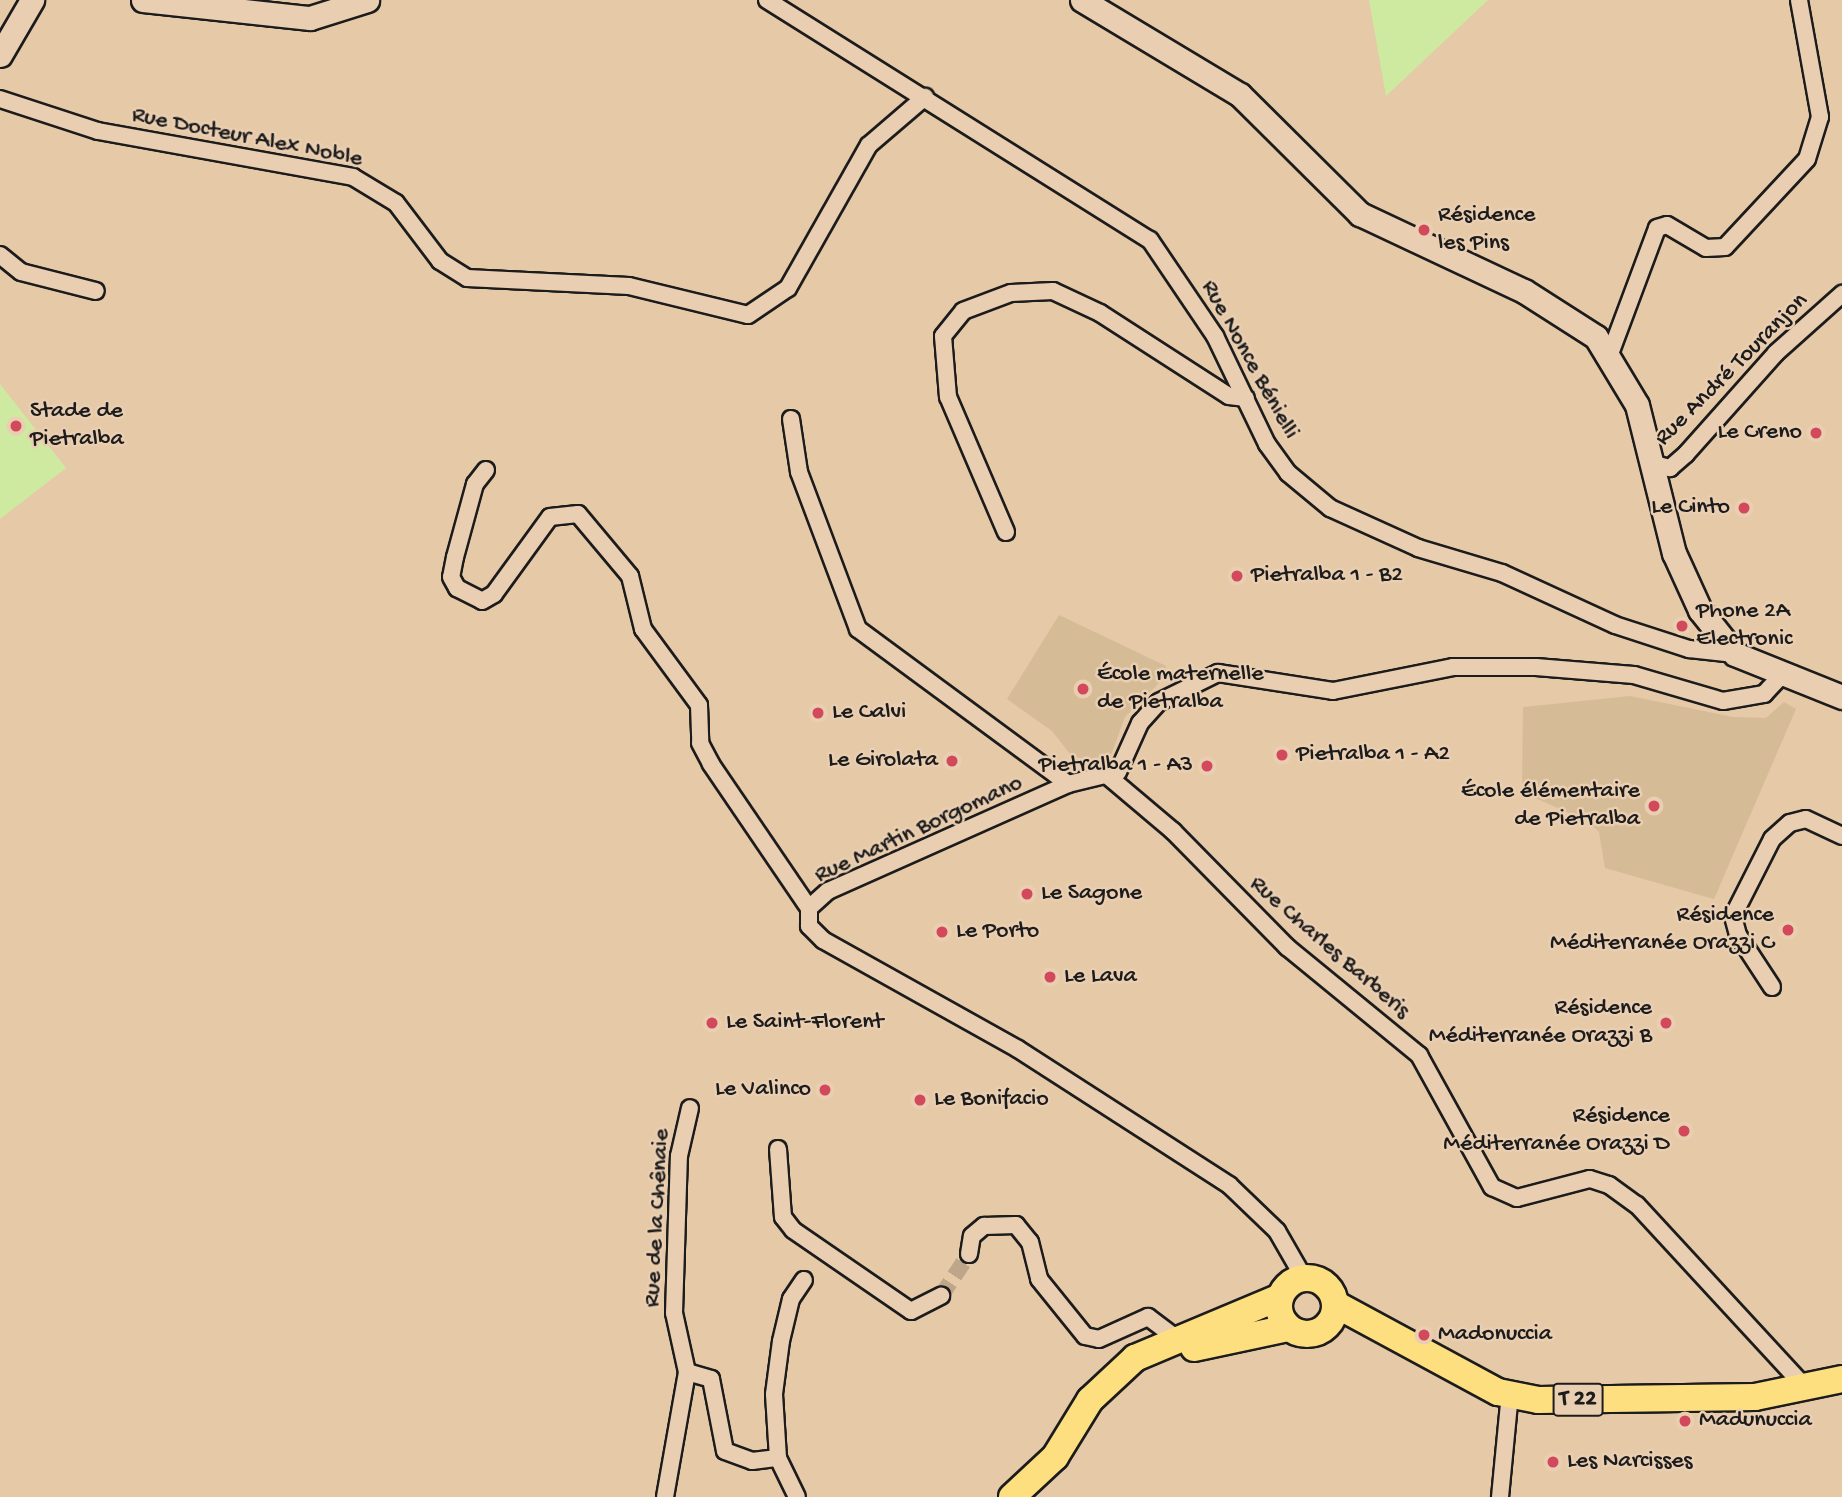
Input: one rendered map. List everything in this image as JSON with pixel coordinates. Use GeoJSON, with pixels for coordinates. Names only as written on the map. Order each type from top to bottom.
{"type":"FeatureCollection","features":[{"type":"Feature","properties":{"kind":"main road"},"geometry":{"type":"LineString","coordinates":[[1304,1278],[1321,1282],[1335,1304],[1324,1329],[1306,1335],[1288,1328],[1219,1339],[1148,1368],[1024,1495],[1111,1378],[1175,1337],[1280,1297],[1304,1278]]}},
{"type":"Feature","properties":{"kind":"main road"},"geometry":{"type":"LineString","coordinates":[[1280,1297],[1279,1313],[1288,1328]]}},
{"type":"Feature","properties":{"kind":"main road","name":"T 22"},"geometry":{"type":"LineString","coordinates":[[1335,1304],[1510,1394],[1685,1401],[1807,1388],[1842,1380]]}},
{"type":"Feature","properties":{"kind":"street"},"geometry":{"type":"LineString","coordinates":[[0,55],[32,0]]}},
{"type":"Feature","properties":{"kind":"street"},"geometry":{"type":"LineString","coordinates":[[143,0],[310,18],[367,0]]}},
{"type":"Feature","properties":{"kind":"street","name":"Rue Nonce Bénielli"},"geometry":{"type":"LineString","coordinates":[[767,0],[1150,240],[1215,337],[1288,473],[1330,508],[1370,529],[1502,573],[1615,625],[1689,649],[1735,654]]}},
{"type":"Feature","properties":{"kind":"street"},"geometry":{"type":"LineString","coordinates":[[1082,0],[1240,95],[1360,214],[1568,316],[1610,354],[1637,405],[1674,553],[1700,610],[1735,654],[1780,677],[1842,697]]}},
{"type":"Feature","properties":{"kind":"street"},"geometry":{"type":"LineString","coordinates":[[1610,354],[1657,228],[1667,225],[1706,248],[1725,247],[1807,159],[1820,117],[1799,0]]}},
{"type":"Feature","properties":{"kind":"street","name":"Rue Docteur Alex Noble"},"geometry":{"type":"LineString","coordinates":[[0,99],[98,131],[353,177],[396,203],[440,261],[467,278],[629,286],[748,315],[788,288],[869,145],[925,97]]}},
{"type":"Feature","properties":{"kind":"street"},"geometry":{"type":"LineString","coordinates":[[0,255],[21,272],[96,290]]}},
{"type":"Feature","properties":{"kind":"street"},"geometry":{"type":"LineString","coordinates":[[1006,532],[948,397],[943,336],[963,311],[1012,293],[1053,291],[1100,313],[1229,396],[1246,398]]}},
{"type":"Feature","properties":{"kind":"street","name":"Rue André Touranjon"},"geometry":{"type":"LineString","coordinates":[[1651,463],[1670,467],[1686,454],[1776,352],[1842,294]]}},
{"type":"Feature","properties":{"kind":"street"},"geometry":{"type":"LineString","coordinates":[[791,419],[799,472],[858,629],[1068,784]]}},
{"type":"Feature","properties":{"kind":"street"},"geometry":{"type":"LineString","coordinates":[[486,470],[475,484],[455,557],[451,577],[457,588],[482,600],[495,594],[550,517],[578,514],[630,576],[643,629],[699,705],[700,743],[711,764],[809,908]]}},
{"type":"Feature","properties":{"kind":"street"},"geometry":{"type":"LineString","coordinates":[[1109,777],[1123,765],[1140,723],[1159,702],[1218,673],[1332,691],[1453,667],[1535,667],[1634,675],[1723,701],[1764,694],[1780,677]]}},
{"type":"Feature","properties":{"kind":"street","name":"Rue Martin Borgomano"},"geometry":{"type":"LineString","coordinates":[[1109,777],[1068,784],[828,891],[809,908],[809,926],[823,940],[1018,1049],[1228,1185],[1277,1231],[1304,1278]]}},
{"type":"Feature","properties":{"kind":"street","name":"Rue Charles Barberis"},"geometry":{"type":"LineString","coordinates":[[1109,777],[1172,831],[1287,947],[1419,1055],[1492,1187],[1517,1198],[1590,1179],[1609,1185],[1637,1205],[1807,1388]]}},
{"type":"Feature","properties":{"kind":"street"},"geometry":{"type":"LineString","coordinates":[[1772,987],[1738,935],[1733,916],[1772,839],[1790,823],[1806,819],[1842,836]]}},
{"type":"Feature","properties":{"kind":"street","name":"Rue de la Chênaie"},"geometry":{"type":"LineString","coordinates":[[665,1497],[687,1372],[674,1313],[679,1156],[690,1108]]}},
{"type":"Feature","properties":{"kind":"street"},"geometry":{"type":"LineString","coordinates":[[778,1149],[783,1217],[793,1230],[911,1311],[941,1296]]}},
{"type":"Feature","properties":{"kind":"street"},"geometry":{"type":"LineString","coordinates":[[969,1254],[972,1236],[984,1226],[1016,1225],[1030,1242],[1039,1279],[1085,1336],[1100,1339],[1148,1317],[1175,1337]]}},
{"type":"Feature","properties":{"kind":"street"},"geometry":{"type":"LineString","coordinates":[[797,1497],[779,1458],[774,1394],[781,1341],[791,1299],[804,1280]]}},
{"type":"Feature","properties":{"kind":"street"},"geometry":{"type":"LineString","coordinates":[[687,1372],[711,1379],[725,1451],[752,1461],[779,1458]]}},
{"type":"Feature","properties":{"kind":"street"},"geometry":{"type":"LineString","coordinates":[[1500,1497],[1510,1394]]}},
{"type":"Feature","properties":{"kind":"shaded area","name":"École maternelle de Pietralba"},"geometry":{"type":"Polygon","coordinates":[[[1059,615],[1166,666],[1163,679],[1125,717],[1108,763],[1094,765],[1070,754],[1052,731],[1007,699],[1059,615]]]}},
{"type":"Feature","properties":{"kind":"shaded area","name":"École élémentaire de Pietralba"},"geometry":{"type":"Polygon","coordinates":[[[1630,696],[1733,717],[1766,718],[1784,702],[1796,709],[1714,899],[1605,868],[1599,832],[1587,821],[1522,792],[1523,707],[1630,696]]]}},
{"type":"Feature","properties":{"kind":"green space"},"geometry":{"type":"Polygon","coordinates":[[[1369,0],[1488,0],[1386,96],[1369,0]]]}},
{"type":"Feature","properties":{"kind":"green space","name":"Stade de Pietralba"},"geometry":{"type":"Polygon","coordinates":[[[0,384],[66,468],[0,519],[0,384]]]}},
{"type":"Feature","properties":{"kind":"tunnel"},"geometry":{"type":"LineString","coordinates":[[941,1296],[969,1254]]}},
{"type":"Feature","properties":{"kind":"place","name":"Résidence les Pins"},"geometry":{"type":"Point","coordinates":[1424,230]}},
{"type":"Feature","properties":{"kind":"place","name":"Stade de Pietralba"},"geometry":{"type":"Point","coordinates":[16,426]}},
{"type":"Feature","properties":{"kind":"place","name":"Le Creno"},"geometry":{"type":"Point","coordinates":[1816,433]}},
{"type":"Feature","properties":{"kind":"place","name":"Le Cinto"},"geometry":{"type":"Point","coordinates":[1744,508]}},
{"type":"Feature","properties":{"kind":"place","name":"Pietralba 1 - B2"},"geometry":{"type":"Point","coordinates":[1237,576]}},
{"type":"Feature","properties":{"kind":"place","name":"Phone 2A Electronic"},"geometry":{"type":"Point","coordinates":[1682,626]}},
{"type":"Feature","properties":{"kind":"place","name":"École maternelle de Pietralba"},"geometry":{"type":"Point","coordinates":[1083,689]}},
{"type":"Feature","properties":{"kind":"place","name":"Le Calvi"},"geometry":{"type":"Point","coordinates":[818,713]}},
{"type":"Feature","properties":{"kind":"place","name":"Pietralba 1 - A2"},"geometry":{"type":"Point","coordinates":[1282,755]}},
{"type":"Feature","properties":{"kind":"place","name":"Le Girolata"},"geometry":{"type":"Point","coordinates":[952,761]}},
{"type":"Feature","properties":{"kind":"place","name":"Pietralba 1 - A3"},"geometry":{"type":"Point","coordinates":[1207,766]}},
{"type":"Feature","properties":{"kind":"place","name":"École élémentaire de Pietralba"},"geometry":{"type":"Point","coordinates":[1654,806]}},
{"type":"Feature","properties":{"kind":"place","name":"Le Sagone"},"geometry":{"type":"Point","coordinates":[1027,894]}},
{"type":"Feature","properties":{"kind":"place","name":"Résidence Méditerranée Orazzi C"},"geometry":{"type":"Point","coordinates":[1788,930]}},
{"type":"Feature","properties":{"kind":"place","name":"Le Porto"},"geometry":{"type":"Point","coordinates":[942,932]}},
{"type":"Feature","properties":{"kind":"place","name":"Le Lava"},"geometry":{"type":"Point","coordinates":[1050,977]}},
{"type":"Feature","properties":{"kind":"place","name":"Le Saint-Florent"},"geometry":{"type":"Point","coordinates":[712,1023]}},
{"type":"Feature","properties":{"kind":"place","name":"Résidence Méditerranée Orazzi B"},"geometry":{"type":"Point","coordinates":[1666,1023]}},
{"type":"Feature","properties":{"kind":"place","name":"Le Valinco"},"geometry":{"type":"Point","coordinates":[825,1090]}},
{"type":"Feature","properties":{"kind":"place","name":"Le Bonifacio"},"geometry":{"type":"Point","coordinates":[920,1100]}},
{"type":"Feature","properties":{"kind":"place","name":"Résidence Méditerranée Orazzi D"},"geometry":{"type":"Point","coordinates":[1684,1131]}},
{"type":"Feature","properties":{"kind":"place","name":"Madonuccia"},"geometry":{"type":"Point","coordinates":[1424,1335]}},
{"type":"Feature","properties":{"kind":"place","name":"Madunuccia"},"geometry":{"type":"Point","coordinates":[1685,1421]}},
{"type":"Feature","properties":{"kind":"place","name":"Les Narcisses"},"geometry":{"type":"Point","coordinates":[1553,1462]}}]}
